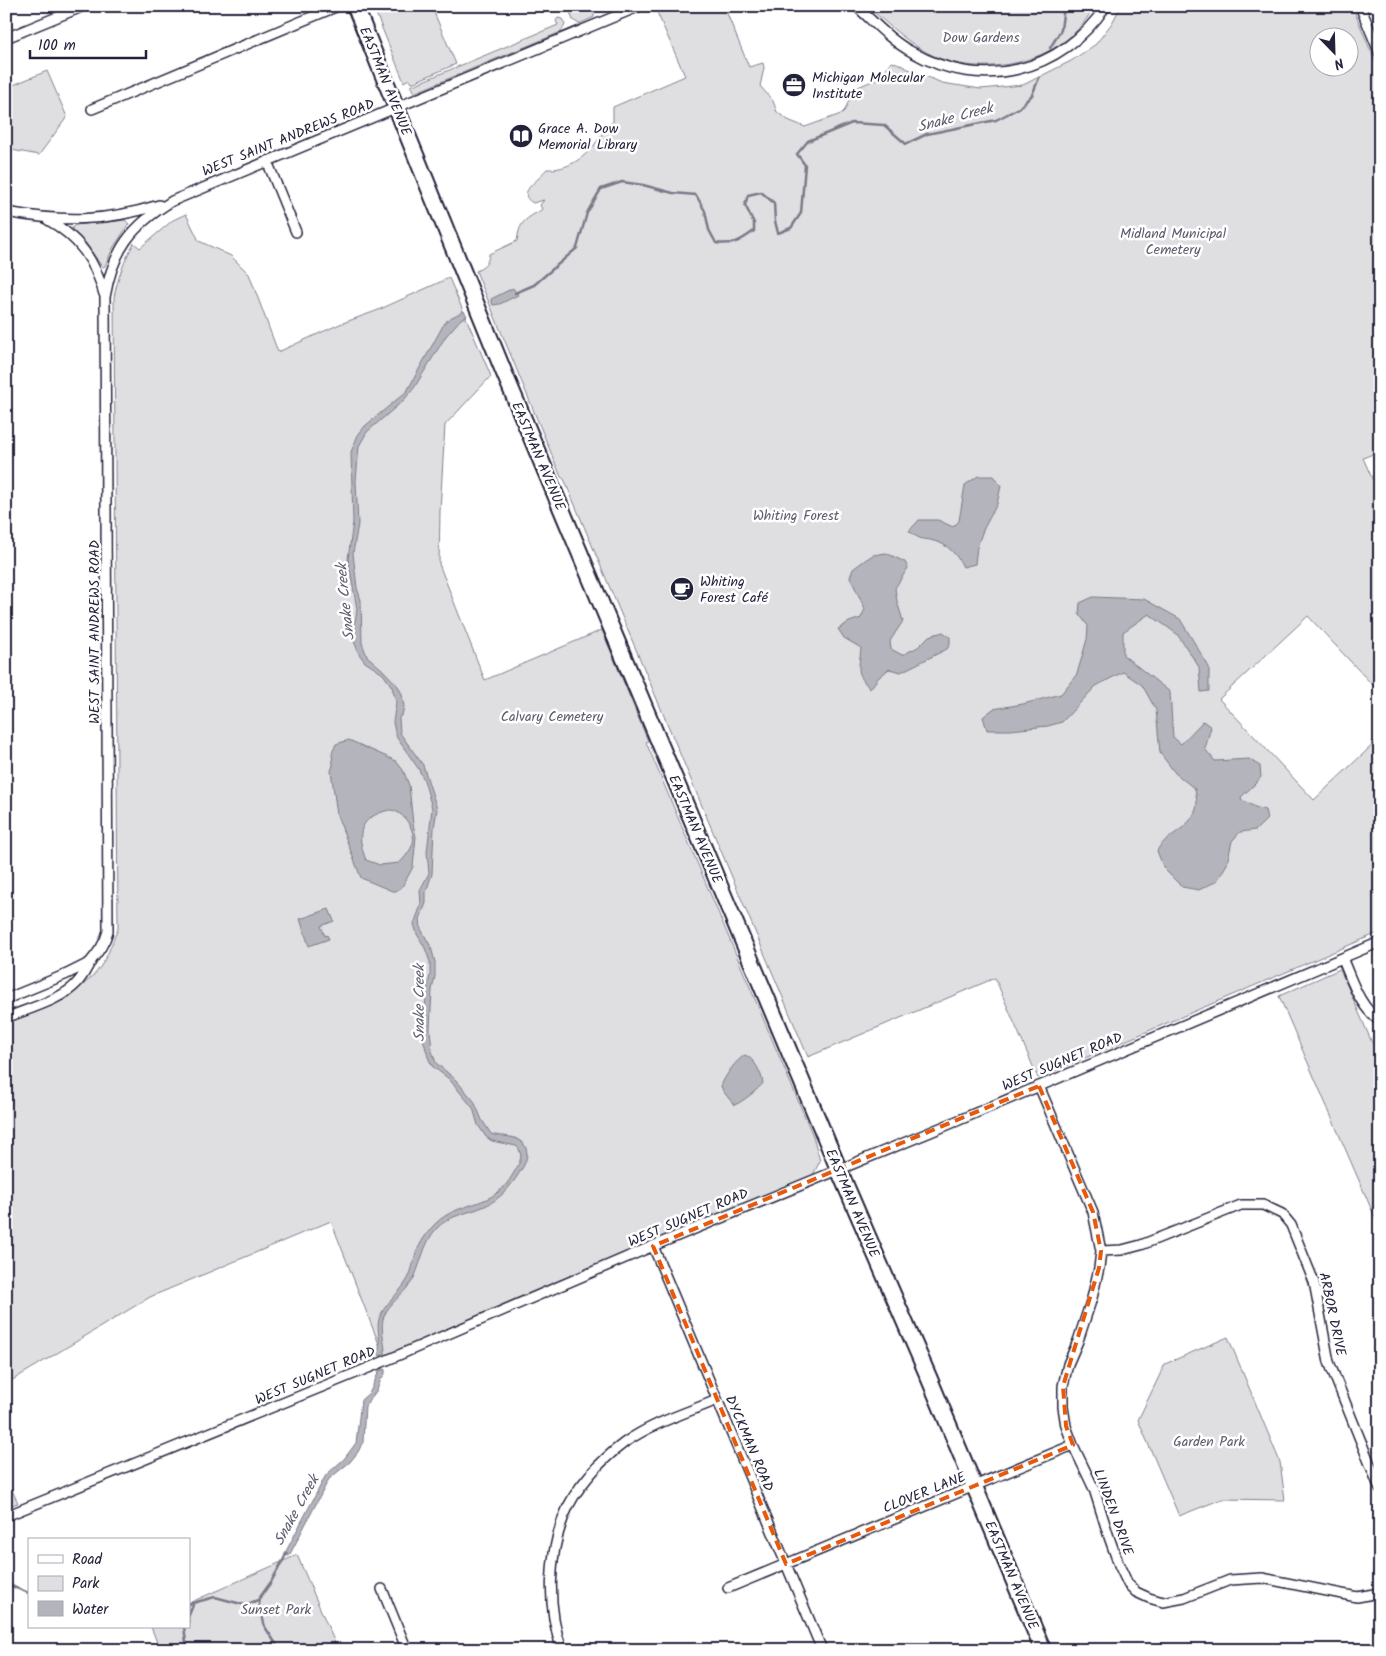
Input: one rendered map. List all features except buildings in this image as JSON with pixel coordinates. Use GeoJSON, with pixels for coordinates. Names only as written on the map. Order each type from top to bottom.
{"type":"FeatureCollection","features":[{"type":"Feature","properties":{"kind":"main road","name":"EASTMAN AVENUE"},"geometry":{"type":"LineString","coordinates":[[356,6],[503,370],[839,1170],[1044,1650]]}},
{"type":"Feature","properties":{"kind":"street"},"geometry":{"type":"LineString","coordinates":[[6,38],[84,6]]}},
{"type":"Feature","properties":{"kind":"street"},"geometry":{"type":"LineString","coordinates":[[92,109],[338,6]]}},
{"type":"Feature","properties":{"kind":"street","name":"WEST SAINT ANDREWS ROAD"},"geometry":{"type":"LineString","coordinates":[[6,1018],[55,998],[74,986],[85,974],[90,962],[104,943],[110,918],[105,297],[113,264],[125,241],[137,226],[153,212],[172,201],[640,6]]}},
{"type":"Feature","properties":{"kind":"street"},"geometry":{"type":"LineString","coordinates":[[856,6],[902,46],[923,58],[951,69],[980,74],[995,74],[1027,68],[1056,54],[1084,33],[1106,6]]}},
{"type":"Feature","properties":{"kind":"street"},"geometry":{"type":"LineString","coordinates":[[1360,6],[1380,54]]}},
{"type":"Feature","properties":{"kind":"street"},"geometry":{"type":"LineString","coordinates":[[267,161],[296,232]]}},
{"type":"Feature","properties":{"kind":"street"},"geometry":{"type":"LineString","coordinates":[[6,212],[70,220],[123,215],[172,201]]}},
{"type":"Feature","properties":{"kind":"street","name":"WEST SAINT ANDREWS ROAD"},"geometry":{"type":"LineString","coordinates":[[43,217],[66,232],[86,253],[98,273],[105,297]]}},
{"type":"Feature","properties":{"kind":"street","name":"WEST SUGNET ROAD"},"geometry":{"type":"LineString","coordinates":[[6,1516],[282,1404],[652,1246],[839,1170],[1380,942]]}},
{"type":"Feature","properties":{"kind":"street"},"geometry":{"type":"LineString","coordinates":[[1342,958],[1356,990],[1370,1014],[1380,1021]]}},
{"type":"Feature","properties":{"kind":"street","name":"WEST SAINT ANDREWS ROAD"},"geometry":{"type":"LineString","coordinates":[[6,999],[67,974],[90,962]]}},
{"type":"Feature","properties":{"kind":"street","name":"LINDEN DRIVE"},"geometry":{"type":"LineString","coordinates":[[1039,1086],[1093,1212],[1101,1250],[1092,1298],[1078,1341],[1068,1364],[1063,1407],[1066,1426],[1094,1489],[1108,1537],[1128,1584],[1136,1592],[1163,1602],[1184,1598],[1230,1580],[1262,1578],[1357,1597],[1380,1593]]}},
{"type":"Feature","properties":{"kind":"street","name":"ARBOR DRIVE"},"geometry":{"type":"LineString","coordinates":[[1101,1250],[1122,1250],[1141,1245],[1241,1204],[1263,1205],[1282,1214],[1291,1225],[1314,1282],[1329,1362],[1380,1489]]}},
{"type":"Feature","properties":{"kind":"street","name":"DYCKMAN ROAD"},"geometry":{"type":"LineString","coordinates":[[652,1246],[822,1650]]}},
{"type":"Feature","properties":{"kind":"street"},"geometry":{"type":"LineString","coordinates":[[562,1650],[557,1635],[550,1591],[554,1553],[564,1515],[582,1485],[603,1462],[624,1444],[649,1428],[717,1400]]}},
{"type":"Feature","properties":{"kind":"street","name":"CLOVER LANE"},"geometry":{"type":"LineString","coordinates":[[728,1588],[1073,1445]]}},
{"type":"Feature","properties":{"kind":"street"},"geometry":{"type":"LineString","coordinates":[[382,1589],[407,1650]]}},
{"type":"Feature","properties":{"kind":"highlighted area"},"geometry":{"type":"Polygon","coordinates":[[[1039,1086],[1093,1212],[1101,1251],[1099,1268],[1063,1386],[1066,1426],[1073,1445],[786,1564],[653,1246],[1039,1086]]]}},
{"type":"Feature","properties":{"kind":"green space"},"geometry":{"type":"Polygon","coordinates":[[[373,6],[429,7],[433,10],[456,64],[412,83],[409,79],[404,82],[373,6]]]}},
{"type":"Feature","properties":{"kind":"green space"},"geometry":{"type":"Polygon","coordinates":[[[592,6],[594,17],[579,24],[573,20],[568,7],[592,6]]]}},
{"type":"Feature","properties":{"kind":"green space"},"geometry":{"type":"Polygon","coordinates":[[[666,6],[724,6],[749,67],[763,63],[764,68],[760,86],[773,101],[777,112],[788,120],[805,127],[841,114],[845,110],[852,92],[858,87],[879,78],[891,62],[942,83],[981,89],[1023,85],[1071,61],[1096,44],[1112,23],[1121,6],[1352,6],[1380,73],[1380,451],[1363,458],[1380,496],[1380,693],[1308,616],[1219,699],[1314,800],[1380,738],[1380,932],[1038,1078],[995,978],[808,1057],[564,479],[561,477],[476,271],[486,265],[489,254],[517,241],[522,224],[542,209],[540,205],[544,200],[533,203],[529,200],[526,193],[544,171],[561,168],[580,159],[597,141],[607,126],[613,122],[613,107],[685,76],[656,10],[666,6]]]}},
{"type":"Feature","properties":{"kind":"green space","name":"Dow Gardens"},"geometry":{"type":"Polygon","coordinates":[[[867,6],[1094,6],[1082,25],[1065,40],[1046,52],[1024,61],[978,66],[955,63],[934,56],[899,34],[867,6]]]}},
{"type":"Feature","properties":{"kind":"green space"},"geometry":{"type":"Polygon","coordinates":[[[558,18],[562,19],[565,25],[561,32],[414,93],[413,88],[411,88],[411,86],[558,25],[556,21],[558,18]]]}},
{"type":"Feature","properties":{"kind":"green space"},"geometry":{"type":"Polygon","coordinates":[[[47,71],[67,117],[39,155],[6,149],[6,88],[47,71]]]}},
{"type":"Feature","properties":{"kind":"green space","name":"Calvary Cemetery"},"geometry":{"type":"Polygon","coordinates":[[[186,214],[199,241],[231,256],[249,274],[278,352],[449,278],[491,376],[445,425],[439,564],[482,673],[485,680],[602,630],[648,741],[646,742],[813,1136],[820,1161],[813,1175],[384,1357],[331,1221],[150,1297],[6,1384],[6,1021],[61,999],[85,983],[96,973],[104,961],[118,929],[114,297],[122,269],[134,243],[140,248],[173,220],[186,214]]]}},
{"type":"Feature","properties":{"kind":"green space"},"geometry":{"type":"Polygon","coordinates":[[[125,220],[129,224],[103,267],[86,243],[72,230],[75,225],[125,220]]]}},
{"type":"Feature","properties":{"kind":"green space"},"geometry":{"type":"Polygon","coordinates":[[[1340,969],[1380,1061],[1380,1229],[1279,996],[1340,969]]]}},
{"type":"Feature","properties":{"kind":"green space","name":"Garden Park"},"geometry":{"type":"Polygon","coordinates":[[[1228,1337],[1280,1462],[1285,1500],[1222,1499],[1179,1516],[1138,1420],[1165,1364],[1228,1337]]]}},
{"type":"Feature","properties":{"kind":"green space"},"geometry":{"type":"Polygon","coordinates":[[[6,1477],[18,1503],[6,1507],[6,1477]]]}},
{"type":"Feature","properties":{"kind":"green space","name":"Sunset Park"},"geometry":{"type":"Polygon","coordinates":[[[297,1555],[338,1650],[160,1650],[151,1628],[190,1628],[190,1603],[297,1555]]]}},
{"type":"Feature","properties":{"kind":"water"},"geometry":{"type":"Polygon","coordinates":[[[513,288],[518,295],[500,304],[493,305],[491,299],[513,288]]]}},
{"type":"Feature","properties":{"kind":"water"},"geometry":{"type":"Polygon","coordinates":[[[464,311],[467,316],[461,319],[446,336],[414,388],[404,400],[367,432],[359,446],[356,481],[358,524],[353,553],[357,588],[361,600],[362,643],[367,656],[398,686],[402,694],[404,707],[402,715],[399,717],[400,733],[423,765],[437,809],[434,828],[432,874],[426,892],[426,903],[420,919],[421,929],[431,947],[435,962],[430,1029],[432,1051],[436,1063],[455,1079],[474,1101],[482,1120],[491,1134],[517,1139],[525,1146],[527,1155],[517,1177],[491,1203],[442,1223],[432,1234],[411,1283],[389,1307],[384,1316],[382,1328],[385,1354],[380,1356],[378,1353],[379,1319],[384,1309],[408,1279],[416,1253],[427,1234],[445,1216],[487,1199],[496,1193],[513,1174],[521,1156],[516,1146],[492,1141],[486,1137],[478,1125],[473,1108],[449,1079],[432,1066],[428,1057],[422,1035],[430,962],[414,924],[421,905],[420,890],[429,873],[427,852],[432,808],[424,780],[395,732],[393,722],[396,702],[392,687],[383,674],[365,662],[359,654],[352,636],[357,609],[348,559],[353,522],[351,452],[358,435],[365,426],[407,391],[445,322],[464,311]]]}},
{"type":"Feature","properties":{"kind":"water"},"geometry":{"type":"Polygon","coordinates":[[[978,476],[993,476],[1001,486],[997,504],[983,530],[977,547],[975,564],[963,567],[948,547],[939,542],[919,538],[909,531],[919,520],[938,520],[953,527],[959,521],[965,485],[978,476]]]}},
{"type":"Feature","properties":{"kind":"water"},"geometry":{"type":"Polygon","coordinates":[[[886,553],[905,562],[908,568],[895,588],[903,621],[890,641],[891,649],[902,655],[918,647],[929,636],[943,632],[950,637],[950,645],[947,649],[901,672],[889,669],[878,678],[870,689],[859,670],[861,648],[844,638],[838,629],[849,622],[861,618],[865,609],[850,577],[853,569],[873,555],[886,553]]]}},
{"type":"Feature","properties":{"kind":"water"},"geometry":{"type":"Polygon","coordinates":[[[1093,597],[1144,599],[1180,619],[1209,667],[1209,691],[1201,692],[1199,667],[1177,634],[1149,614],[1123,632],[1123,655],[1170,692],[1173,737],[1181,744],[1203,721],[1211,727],[1205,749],[1215,761],[1249,759],[1260,766],[1261,777],[1241,797],[1242,800],[1265,810],[1267,819],[1256,830],[1240,832],[1232,841],[1227,864],[1217,881],[1199,890],[1182,887],[1164,869],[1157,851],[1165,840],[1183,827],[1193,816],[1197,799],[1195,789],[1175,773],[1160,753],[1156,710],[1142,685],[1123,672],[1096,686],[1062,722],[1048,726],[1011,730],[987,730],[983,717],[993,709],[1023,704],[1061,694],[1077,674],[1087,639],[1088,626],[1079,614],[1080,603],[1093,597]]]}},
{"type":"Feature","properties":{"kind":"water"},"geometry":{"type":"Polygon","coordinates":[[[349,740],[396,761],[403,770],[409,785],[416,837],[413,867],[402,887],[396,891],[361,878],[337,815],[331,771],[333,765],[332,753],[336,744],[349,740]],[[389,810],[379,813],[366,822],[362,828],[361,842],[366,860],[380,865],[399,863],[411,849],[413,838],[410,827],[404,817],[389,810]]]}},
{"type":"Feature","properties":{"kind":"water"},"geometry":{"type":"Polygon","coordinates":[[[329,909],[334,921],[321,926],[325,936],[327,935],[329,939],[309,946],[300,919],[329,909]]]}},
{"type":"Feature","properties":{"kind":"water"},"geometry":{"type":"Polygon","coordinates":[[[745,1055],[757,1067],[763,1083],[750,1096],[734,1105],[721,1086],[731,1069],[745,1055]]]}},
{"type":"Feature","properties":{"kind":"water"},"geometry":{"type":"Polygon","coordinates":[[[385,1369],[385,1374],[377,1390],[365,1406],[363,1442],[358,1452],[350,1462],[329,1479],[289,1556],[284,1555],[326,1475],[344,1459],[356,1443],[361,1400],[370,1392],[379,1371],[385,1369]]]}},
{"type":"Feature","properties":{"kind":"waterway","name":"Snake Creek"},"geometry":{"type":"LineString","coordinates":[[1050,48],[1061,30],[1064,6]]}},
{"type":"Feature","properties":{"kind":"waterway","name":"Snake Creek"},"geometry":{"type":"LineString","coordinates":[[515,293],[534,285],[577,248],[587,213],[601,189],[622,182],[673,193],[696,195],[705,211],[709,230],[716,243],[722,244],[736,242],[754,231],[754,223],[745,205],[748,195],[761,192],[774,203],[778,233],[791,228],[801,213],[805,165],[797,154],[808,141],[852,123],[884,125],[906,144],[927,134],[996,120],[1019,108],[1032,95],[1039,78]]}},
{"type":"Feature","properties":{"kind":"waterway","name":"Snake Creek"},"geometry":{"type":"LineString","coordinates":[[190,1604],[215,1597],[245,1605],[258,1600],[271,1582],[287,1553]]}},
{"type":"Feature","properties":{"kind":"waterway","name":"Snake Creek"},"geometry":{"type":"LineString","coordinates":[[6,1584],[28,1593]]}},
{"type":"Feature","properties":{"kind":"waterway"},"geometry":{"type":"LineString","coordinates":[[258,1600],[265,1627],[280,1650]]}},
{"type":"Feature","properties":{"kind":"waterway"},"geometry":{"type":"LineString","coordinates":[[190,1612],[193,1605]]}},
{"type":"Feature","properties":{"kind":"waterway"},"geometry":{"type":"LineString","coordinates":[[184,1628],[187,1650]]}},
{"type":"Feature","properties":{"kind":"place","name":"Michigan Molecular Institute"},"geometry":{"type":"Point","coordinates":[794,85]}},
{"type":"Feature","properties":{"kind":"place","name":"Grace A. Dow Memorial Library"},"geometry":{"type":"Point","coordinates":[521,136]}},
{"type":"Feature","properties":{"kind":"place","name":"Whiting Forest Café"},"geometry":{"type":"Point","coordinates":[682,589]}},
{"type":"Feature","properties":{"kind":"park label","name":"Midland Municipal Cemetery"},"geometry":{"type":"Point","coordinates":[1173,242]}},
{"type":"Feature","properties":{"kind":"park label","name":"Whiting Forest"},"geometry":{"type":"Point","coordinates":[796,515]}}]}
